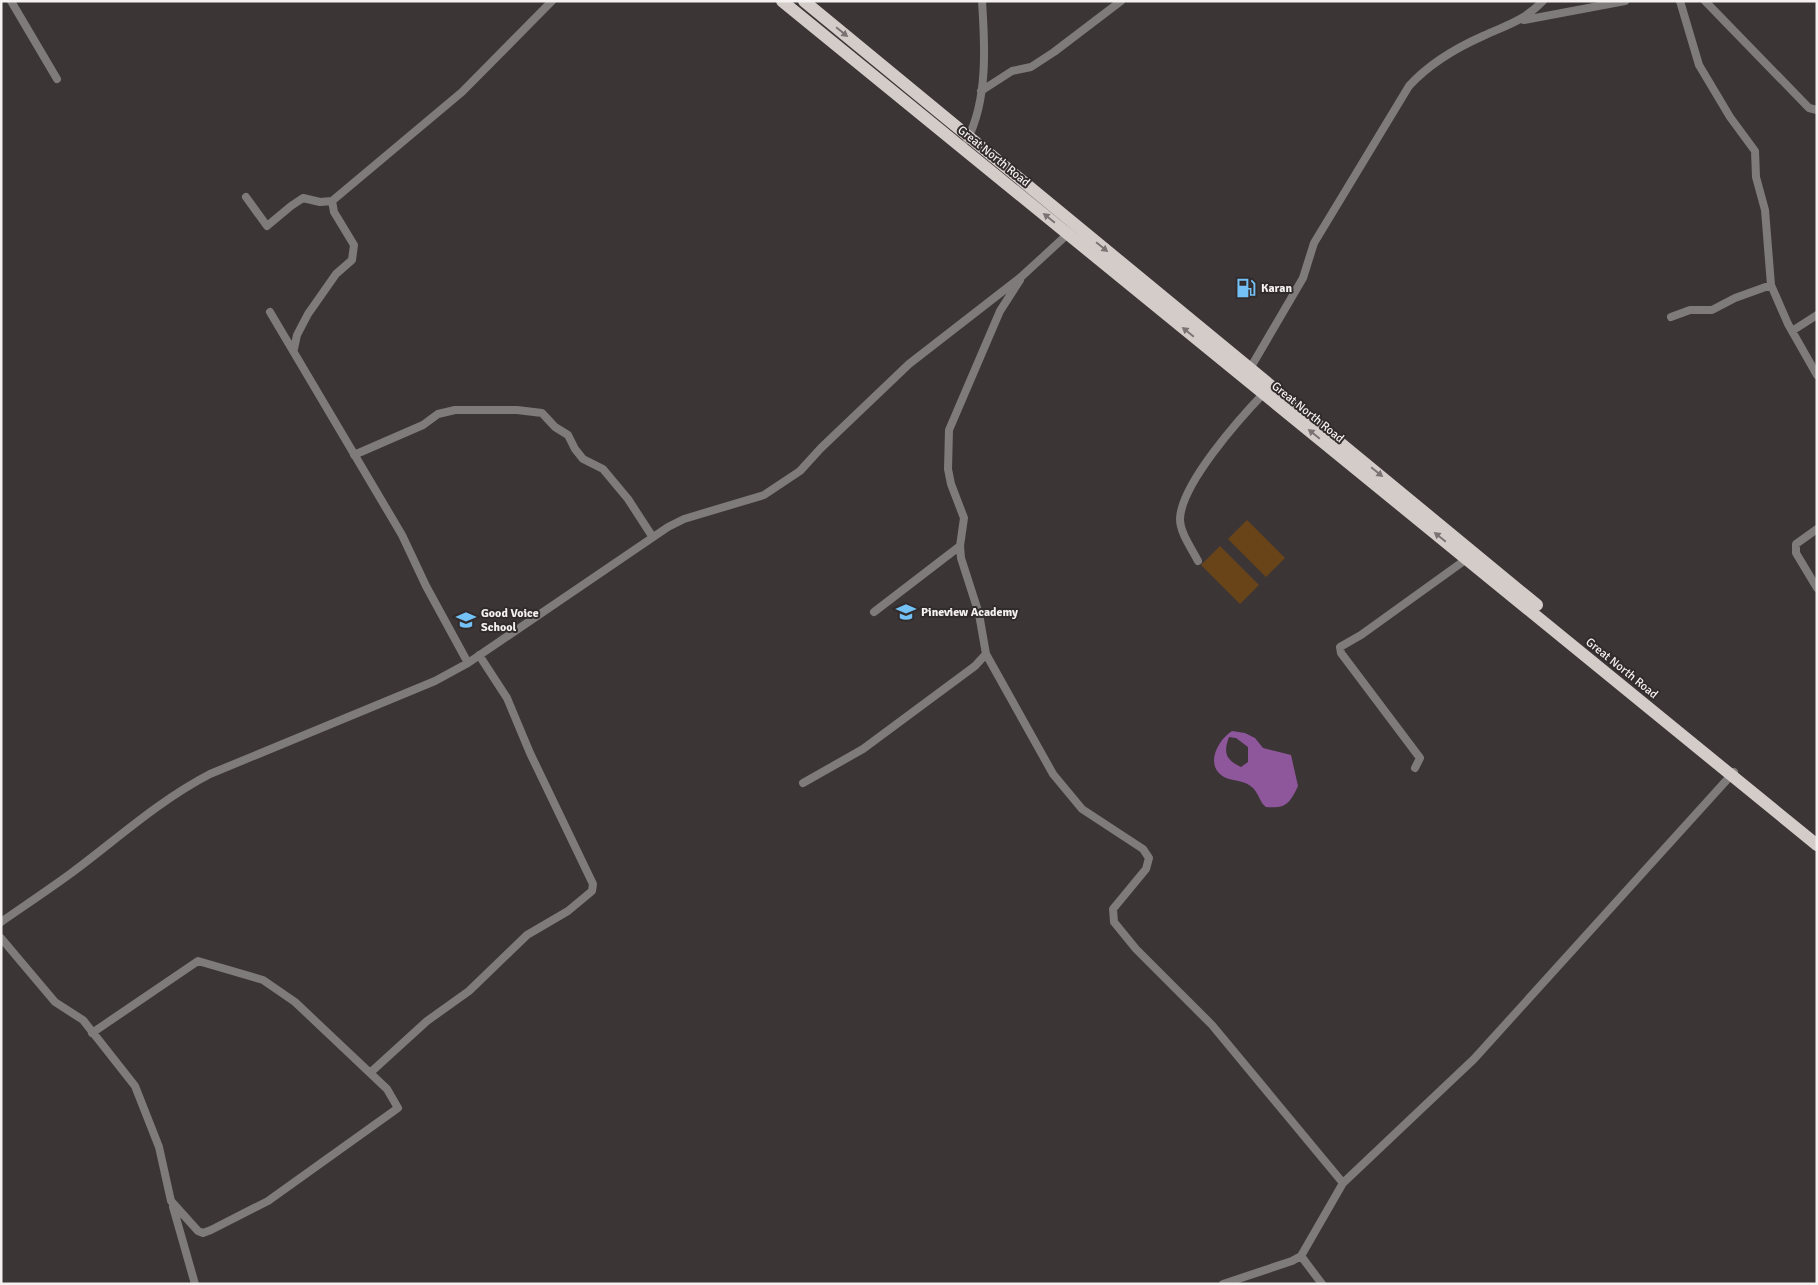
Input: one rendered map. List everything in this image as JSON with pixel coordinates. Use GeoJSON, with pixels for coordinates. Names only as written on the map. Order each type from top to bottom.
{"type":"FeatureCollection","features":[{"type":"Feature","properties":{"kind":"highway","name":"Great North Road"},"geometry":{"type":"LineString","coordinates":[[782,1],[965,142]]}},
{"type":"Feature","properties":{"kind":"highway","name":"Great North Road"},"geometry":{"type":"LineString","coordinates":[[804,1],[965,142],[1471,555],[1817,845]]}},
{"type":"Feature","properties":{"kind":"highway","name":"Great North Road"},"geometry":{"type":"LineString","coordinates":[[1733,773],[1817,835]]}},
{"type":"Feature","properties":{"kind":"street"},"geometry":{"type":"LineString","coordinates":[[11,1],[57,79]]}},
{"type":"Feature","properties":{"kind":"street"},"geometry":{"type":"LineString","coordinates":[[246,197],[267,226],[290,206],[303,198],[332,201],[462,92],[552,1]]}},
{"type":"Feature","properties":{"kind":"street"},"geometry":{"type":"LineString","coordinates":[[965,142],[976,119],[980,91],[982,1]]}},
{"type":"Feature","properties":{"kind":"street"},"geometry":{"type":"LineString","coordinates":[[980,91],[1012,71],[1031,67],[1054,52],[1121,1]]}},
{"type":"Feature","properties":{"kind":"street"},"geometry":{"type":"LineString","coordinates":[[1522,20],[1543,1]]}},
{"type":"Feature","properties":{"kind":"street"},"geometry":{"type":"LineString","coordinates":[[1247,373],[1303,278],[1314,243],[1409,86],[1419,75],[1462,46],[1522,20],[1625,1]]}},
{"type":"Feature","properties":{"kind":"street"},"geometry":{"type":"LineString","coordinates":[[1680,1],[1699,66],[1730,118],[1755,151],[1756,177],[1765,210],[1771,285],[1792,331],[1817,375]]}},
{"type":"Feature","properties":{"kind":"street"},"geometry":{"type":"LineString","coordinates":[[1705,1],[1810,108],[1817,110]]}},
{"type":"Feature","properties":{"kind":"street"},"geometry":{"type":"LineString","coordinates":[[294,349],[297,335],[308,314],[336,274],[352,260],[354,245],[334,212],[332,201]]}},
{"type":"Feature","properties":{"kind":"street"},"geometry":{"type":"LineString","coordinates":[[1,922],[71,873],[138,820],[187,786],[210,774],[435,681],[468,663],[652,536],[684,519],[748,501],[779,486],[800,471],[821,448],[908,364],[1021,277],[1072,230]]}},
{"type":"Feature","properties":{"kind":"street"},"geometry":{"type":"LineString","coordinates":[[1021,277],[1000,311],[949,430],[948,469],[951,484],[964,518],[960,546],[964,568],[979,614],[986,654],[1053,774],[1082,809],[1143,850],[1149,858],[1146,868],[1113,909],[1114,922],[1144,958],[1212,1025],[1343,1183]]}},
{"type":"Feature","properties":{"kind":"street"},"geometry":{"type":"LineString","coordinates":[[1671,317],[1690,310],[1712,310],[1771,285]]}},
{"type":"Feature","properties":{"kind":"street"},"geometry":{"type":"LineString","coordinates":[[270,312],[294,349],[402,535],[426,586],[468,663]]}},
{"type":"Feature","properties":{"kind":"street"},"geometry":{"type":"LineString","coordinates":[[1792,331],[1817,315]]}},
{"type":"Feature","properties":{"kind":"street"},"geometry":{"type":"LineString","coordinates":[[1198,561],[1181,525],[1184,505],[1207,459],[1268,389]]}},
{"type":"Feature","properties":{"kind":"street"},"geometry":{"type":"LineString","coordinates":[[354,455],[423,426],[438,414],[455,410],[517,410],[542,413],[556,428],[568,434],[575,449],[583,459],[603,469],[628,499],[652,536]]}},
{"type":"Feature","properties":{"kind":"street"},"geometry":{"type":"LineString","coordinates":[[1817,529],[1796,544],[1796,553],[1817,588]]}},
{"type":"Feature","properties":{"kind":"street"},"geometry":{"type":"LineString","coordinates":[[874,612],[960,546]]}},
{"type":"Feature","properties":{"kind":"street"},"geometry":{"type":"LineString","coordinates":[[1414,768],[1420,758],[1340,653],[1340,647],[1361,635],[1471,555]]}},
{"type":"Feature","properties":{"kind":"street"},"geometry":{"type":"LineString","coordinates":[[803,783],[863,749],[975,666],[986,654]]}},
{"type":"Feature","properties":{"kind":"street"},"geometry":{"type":"LineString","coordinates":[[370,1072],[427,1021],[469,991],[527,935],[568,910],[592,891],[594,884],[530,753],[507,698],[479,655]]}},
{"type":"Feature","properties":{"kind":"street"},"geometry":{"type":"LineString","coordinates":[[1223,1284],[1292,1261],[1301,1256],[1343,1183],[1474,1059],[1733,773]]}},
{"type":"Feature","properties":{"kind":"street"},"geometry":{"type":"LineString","coordinates":[[1,938],[55,1002],[78,1015],[129,1078],[143,1103],[159,1147],[195,1284]]}},
{"type":"Feature","properties":{"kind":"street"},"geometry":{"type":"LineString","coordinates":[[92,1033],[198,962],[263,980],[295,1002],[387,1089],[398,1108],[268,1201],[203,1233],[198,1231],[185,1218],[172,1200]]}},
{"type":"Feature","properties":{"kind":"street"},"geometry":{"type":"LineString","coordinates":[[1301,1256],[1322,1284]]}},
{"type":"Feature","properties":{"kind":"shaded area"},"geometry":{"type":"Polygon","coordinates":[[[1247,520],[1285,558],[1266,577],[1228,539],[1247,520]]]}},
{"type":"Feature","properties":{"kind":"shaded area"},"geometry":{"type":"Polygon","coordinates":[[[1220,546],[1259,585],[1240,604],[1201,565],[1220,546]]]}},
{"type":"Feature","properties":{"kind":"shaded area"},"geometry":{"type":"Polygon","coordinates":[[[1232,731],[1245,733],[1255,738],[1263,748],[1291,755],[1298,786],[1290,801],[1283,806],[1266,807],[1250,785],[1227,779],[1218,772],[1214,760],[1215,753],[1227,735],[1232,731]],[[1229,737],[1226,752],[1232,762],[1241,767],[1248,762],[1248,747],[1236,738],[1229,737]]]}},
{"type":"Feature","properties":{"kind":"place","name":"Karan"},"geometry":{"type":"Point","coordinates":[1246,288]}},
{"type":"Feature","properties":{"kind":"place","name":"Pineview Academy"},"geometry":{"type":"Point","coordinates":[906,612]}},
{"type":"Feature","properties":{"kind":"place","name":"Good Voice School"},"geometry":{"type":"Point","coordinates":[466,620]}}]}
